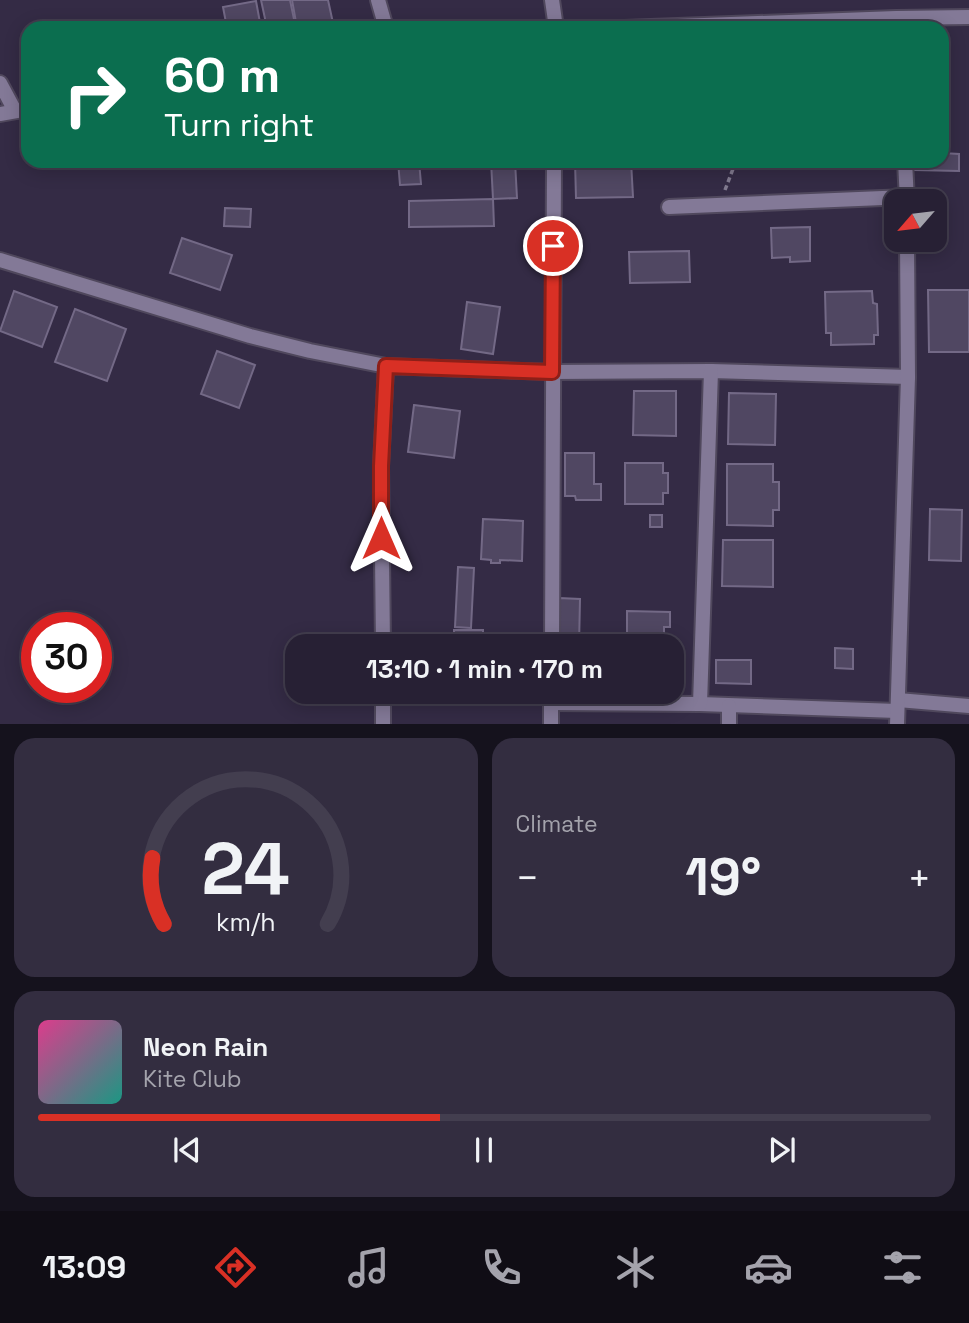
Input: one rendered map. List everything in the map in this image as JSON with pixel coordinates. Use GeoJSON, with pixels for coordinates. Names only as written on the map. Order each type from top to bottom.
{"type":"FeatureCollection","features":[{"type":"Feature","properties":{"kind":"street"},"geometry":{"type":"LineString","coordinates":[[378,0],[384,21]]}},
{"type":"Feature","properties":{"kind":"street"},"geometry":{"type":"LineString","coordinates":[[552,0],[555,21]]}},
{"type":"Feature","properties":{"kind":"street"},"geometry":{"type":"LineString","coordinates":[[920,21],[969,17]]}},
{"type":"Feature","properties":{"kind":"street"},"geometry":{"type":"LineString","coordinates":[[0,83],[21,109]]}},
{"type":"Feature","properties":{"kind":"street"},"geometry":{"type":"LineString","coordinates":[[0,114],[21,110]]}},
{"type":"Feature","properties":{"kind":"street"},"geometry":{"type":"LineString","coordinates":[[552,634],[554,168]]}},
{"type":"Feature","properties":{"kind":"street"},"geometry":{"type":"LineString","coordinates":[[905,168],[906,189]]}},
{"type":"Feature","properties":{"kind":"street"},"geometry":{"type":"LineString","coordinates":[[668,207],[884,200]]}},
{"type":"Feature","properties":{"kind":"street"},"geometry":{"type":"LineString","coordinates":[[897,712],[908,377],[907,252]]}},
{"type":"Feature","properties":{"kind":"street"},"geometry":{"type":"LineString","coordinates":[[0,260],[250,337],[386,366],[552,372],[711,371],[908,377]]}},
{"type":"Feature","properties":{"kind":"street"},"geometry":{"type":"LineString","coordinates":[[383,634],[381,466],[386,366]]}},
{"type":"Feature","properties":{"kind":"street"},"geometry":{"type":"LineString","coordinates":[[700,704],[711,371]]}},
{"type":"Feature","properties":{"kind":"street"},"geometry":{"type":"LineString","coordinates":[[684,703],[897,712],[969,706]]}},
{"type":"Feature","properties":{"kind":"street"},"geometry":{"type":"LineString","coordinates":[[383,704],[383,724]]}},
{"type":"Feature","properties":{"kind":"street"},"geometry":{"type":"LineString","coordinates":[[551,704],[551,724]]}},
{"type":"Feature","properties":{"kind":"street"},"geometry":{"type":"LineString","coordinates":[[729,706],[729,724]]}},
{"type":"Feature","properties":{"kind":"path"},"geometry":{"type":"LineString","coordinates":[[722,206],[733,168]]}},
{"type":"Feature","properties":{"kind":"building"},"geometry":{"type":"Polygon","coordinates":[[[261,0],[290,0],[294,21],[266,21],[261,0]]]}},
{"type":"Feature","properties":{"kind":"building"},"geometry":{"type":"Polygon","coordinates":[[[292,0],[328,0],[333,21],[296,21],[292,0]]]}},
{"type":"Feature","properties":{"kind":"building"},"geometry":{"type":"Polygon","coordinates":[[[256,1],[260,21],[226,21],[223,7],[256,1]]]}},
{"type":"Feature","properties":{"kind":"building"},"geometry":{"type":"Polygon","coordinates":[[[949,153],[959,154],[959,171],[914,170],[949,168],[949,153]]]}},
{"type":"Feature","properties":{"kind":"building"},"geometry":{"type":"Polygon","coordinates":[[[399,168],[420,168],[421,184],[400,185],[399,168]]]}},
{"type":"Feature","properties":{"kind":"building"},"geometry":{"type":"Polygon","coordinates":[[[491,168],[515,168],[517,198],[493,199],[491,168]]]}},
{"type":"Feature","properties":{"kind":"building"},"geometry":{"type":"Polygon","coordinates":[[[575,168],[631,168],[633,197],[576,198],[575,168]]]}},
{"type":"Feature","properties":{"kind":"building"},"geometry":{"type":"Polygon","coordinates":[[[493,199],[494,226],[409,227],[409,201],[493,199]]]}},
{"type":"Feature","properties":{"kind":"building"},"geometry":{"type":"Polygon","coordinates":[[[225,208],[251,209],[250,227],[224,226],[225,208]]]}},
{"type":"Feature","properties":{"kind":"building"},"geometry":{"type":"Polygon","coordinates":[[[810,227],[810,261],[790,262],[790,257],[772,258],[771,228],[810,227]]]}},
{"type":"Feature","properties":{"kind":"building"},"geometry":{"type":"Polygon","coordinates":[[[182,238],[232,255],[220,290],[170,273],[182,238]]]}},
{"type":"Feature","properties":{"kind":"building"},"geometry":{"type":"Polygon","coordinates":[[[689,251],[690,282],[630,283],[629,252],[689,251]]]}},
{"type":"Feature","properties":{"kind":"building"},"geometry":{"type":"Polygon","coordinates":[[[928,290],[969,290],[969,352],[929,352],[928,290]]]}},
{"type":"Feature","properties":{"kind":"building"},"geometry":{"type":"Polygon","coordinates":[[[14,291],[57,307],[42,347],[0,331],[14,291]]]}},
{"type":"Feature","properties":{"kind":"building"},"geometry":{"type":"Polygon","coordinates":[[[872,291],[873,303],[877,304],[878,335],[874,335],[874,344],[831,345],[831,333],[826,333],[825,292],[872,291]]]}},
{"type":"Feature","properties":{"kind":"building"},"geometry":{"type":"Polygon","coordinates":[[[467,302],[500,307],[493,354],[461,349],[467,302]]]}},
{"type":"Feature","properties":{"kind":"building"},"geometry":{"type":"Polygon","coordinates":[[[75,309],[126,329],[107,381],[55,362],[75,309]]]}},
{"type":"Feature","properties":{"kind":"building"},"geometry":{"type":"Polygon","coordinates":[[[217,351],[255,365],[239,408],[201,394],[217,351]]]}},
{"type":"Feature","properties":{"kind":"building"},"geometry":{"type":"Polygon","coordinates":[[[634,391],[676,391],[676,436],[633,435],[634,391]]]}},
{"type":"Feature","properties":{"kind":"building"},"geometry":{"type":"Polygon","coordinates":[[[729,393],[776,394],[775,445],[728,444],[729,393]]]}},
{"type":"Feature","properties":{"kind":"building"},"geometry":{"type":"Polygon","coordinates":[[[414,405],[460,411],[454,458],[408,452],[414,405]]]}},
{"type":"Feature","properties":{"kind":"building"},"geometry":{"type":"Polygon","coordinates":[[[565,453],[594,453],[594,484],[601,484],[601,500],[576,500],[575,496],[565,496],[565,453]]]}},
{"type":"Feature","properties":{"kind":"building"},"geometry":{"type":"Polygon","coordinates":[[[625,463],[663,463],[663,473],[668,473],[668,493],[663,493],[663,504],[625,504],[625,463]]]}},
{"type":"Feature","properties":{"kind":"building"},"geometry":{"type":"Polygon","coordinates":[[[727,464],[773,464],[773,482],[779,482],[779,510],[773,510],[773,526],[727,525],[727,464]]]}},
{"type":"Feature","properties":{"kind":"building"},"geometry":{"type":"Polygon","coordinates":[[[930,509],[962,510],[961,561],[929,560],[930,509]]]}},
{"type":"Feature","properties":{"kind":"building"},"geometry":{"type":"Polygon","coordinates":[[[650,515],[662,515],[662,527],[650,527],[650,515]]]}},
{"type":"Feature","properties":{"kind":"building"},"geometry":{"type":"Polygon","coordinates":[[[483,519],[523,521],[522,561],[500,560],[500,563],[491,563],[491,560],[481,559],[483,519]]]}},
{"type":"Feature","properties":{"kind":"building"},"geometry":{"type":"Polygon","coordinates":[[[723,540],[773,540],[773,587],[722,586],[723,540]]]}},
{"type":"Feature","properties":{"kind":"building"},"geometry":{"type":"Polygon","coordinates":[[[458,567],[474,568],[471,628],[455,627],[458,567]]]}},
{"type":"Feature","properties":{"kind":"building"},"geometry":{"type":"Polygon","coordinates":[[[559,598],[580,599],[579,634],[559,634],[559,598]]]}},
{"type":"Feature","properties":{"kind":"building"},"geometry":{"type":"Polygon","coordinates":[[[627,611],[670,612],[670,627],[664,627],[664,634],[627,634],[627,611]]]}},
{"type":"Feature","properties":{"kind":"building"},"geometry":{"type":"Polygon","coordinates":[[[454,630],[483,630],[483,634],[454,634],[454,630]]]}},
{"type":"Feature","properties":{"kind":"building"},"geometry":{"type":"Polygon","coordinates":[[[835,648],[853,649],[853,669],[835,668],[835,648]]]}},
{"type":"Feature","properties":{"kind":"building"},"geometry":{"type":"Polygon","coordinates":[[[716,660],[751,660],[751,684],[716,683],[716,660]]]}},
{"type":"Feature","properties":{"kind":"route"},"geometry":{"type":"LineString","coordinates":[[381,538],[386,366],[552,372],[553,246]]}}]}
